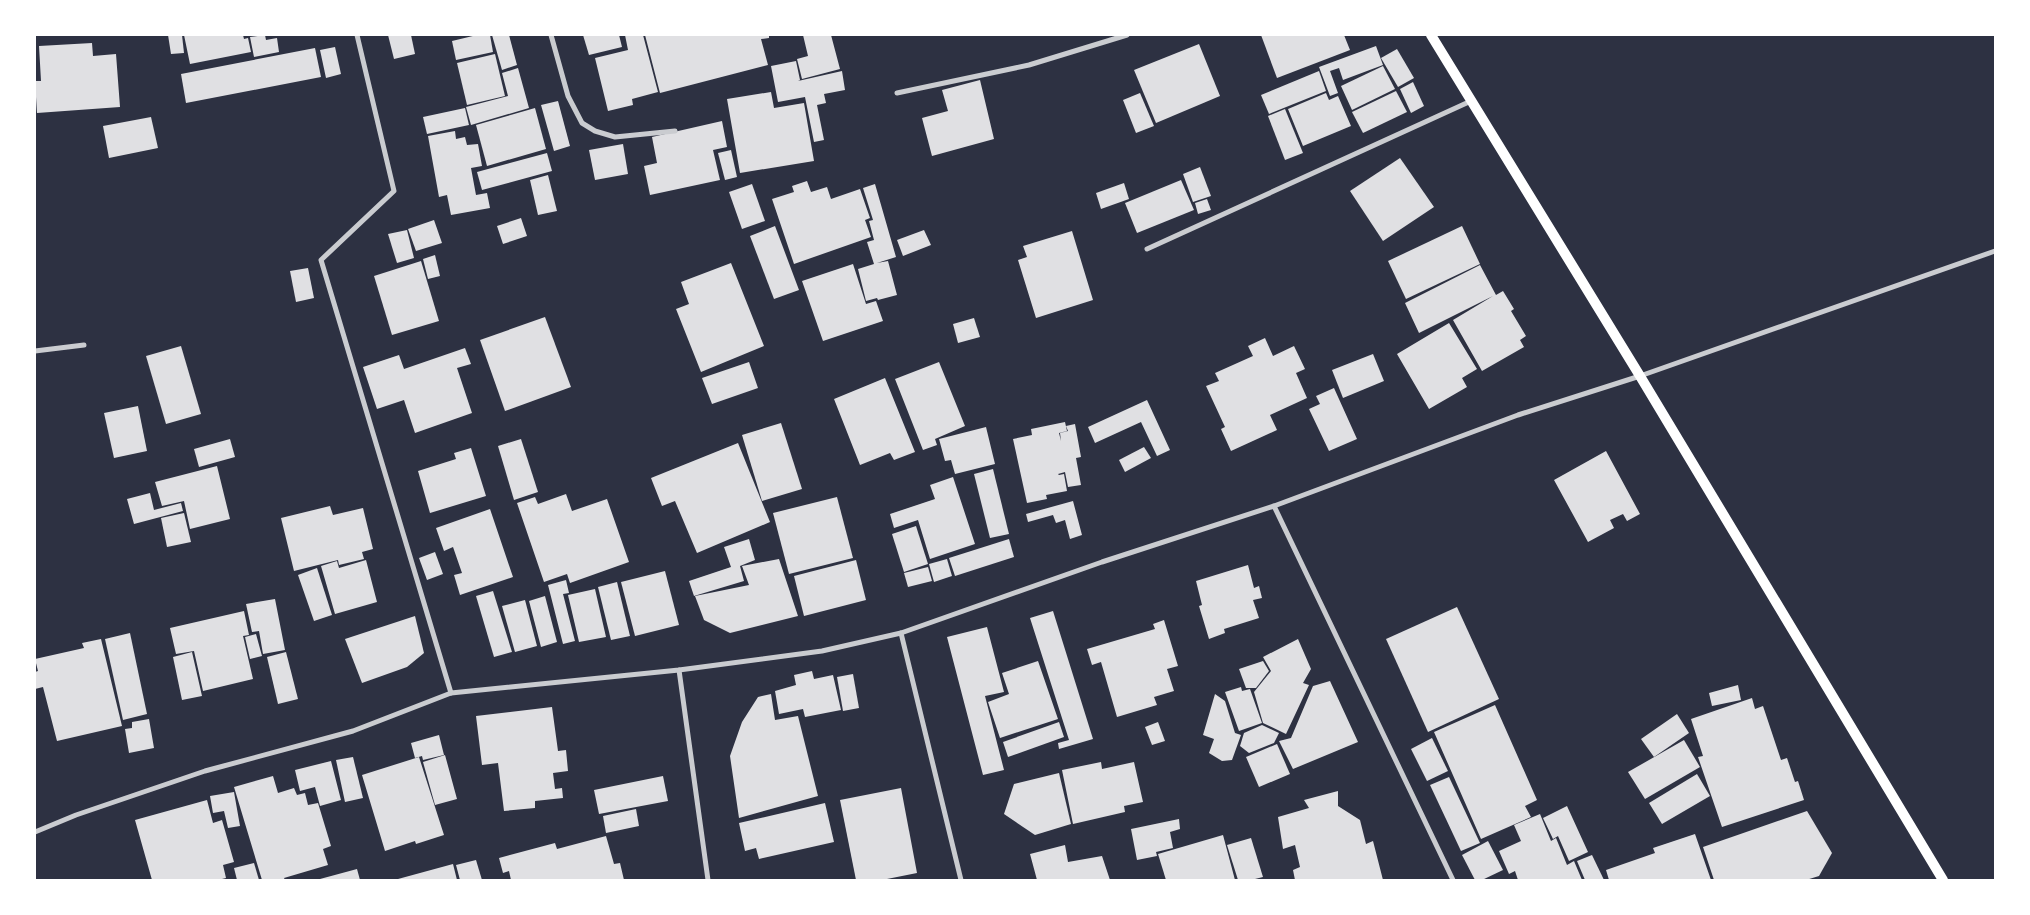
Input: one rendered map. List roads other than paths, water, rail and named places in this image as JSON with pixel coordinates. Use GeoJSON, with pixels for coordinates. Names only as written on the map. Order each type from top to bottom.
{"type":"FeatureCollection","features":[{"type":"Feature","properties":{"kind":"main road"},"geometry":{"type":"LineString","coordinates":[[1431,35],[1640,376],[1943,880]]}},
{"type":"Feature","properties":{"kind":"street"},"geometry":{"type":"LineString","coordinates":[[357,35],[394,191],[321,260],[451,693]]}},
{"type":"Feature","properties":{"kind":"street"},"geometry":{"type":"LineString","coordinates":[[551,35],[568,96],[582,123],[595,131],[615,137],[675,132]]}},
{"type":"Feature","properties":{"kind":"street"},"geometry":{"type":"LineString","coordinates":[[897,94],[1029,66],[1127,35]]}},
{"type":"Feature","properties":{"kind":"street"},"geometry":{"type":"LineString","coordinates":[[1146,249],[1472,101]]}},
{"type":"Feature","properties":{"kind":"street"},"geometry":{"type":"LineString","coordinates":[[35,832],[76,815],[205,771],[353,731],[451,693],[679,670],[822,650],[901,633],[1102,562],[1274,506],[1518,415],[1640,376],[1995,251]]}},
{"type":"Feature","properties":{"kind":"street"},"geometry":{"type":"LineString","coordinates":[[35,351],[84,345]]}},
{"type":"Feature","properties":{"kind":"street"},"geometry":{"type":"LineString","coordinates":[[1274,506],[1453,880]]}},
{"type":"Feature","properties":{"kind":"street"},"geometry":{"type":"LineString","coordinates":[[901,633],[962,880]]}},
{"type":"Feature","properties":{"kind":"street"},"geometry":{"type":"LineString","coordinates":[[679,670],[708,880]]}}]}
